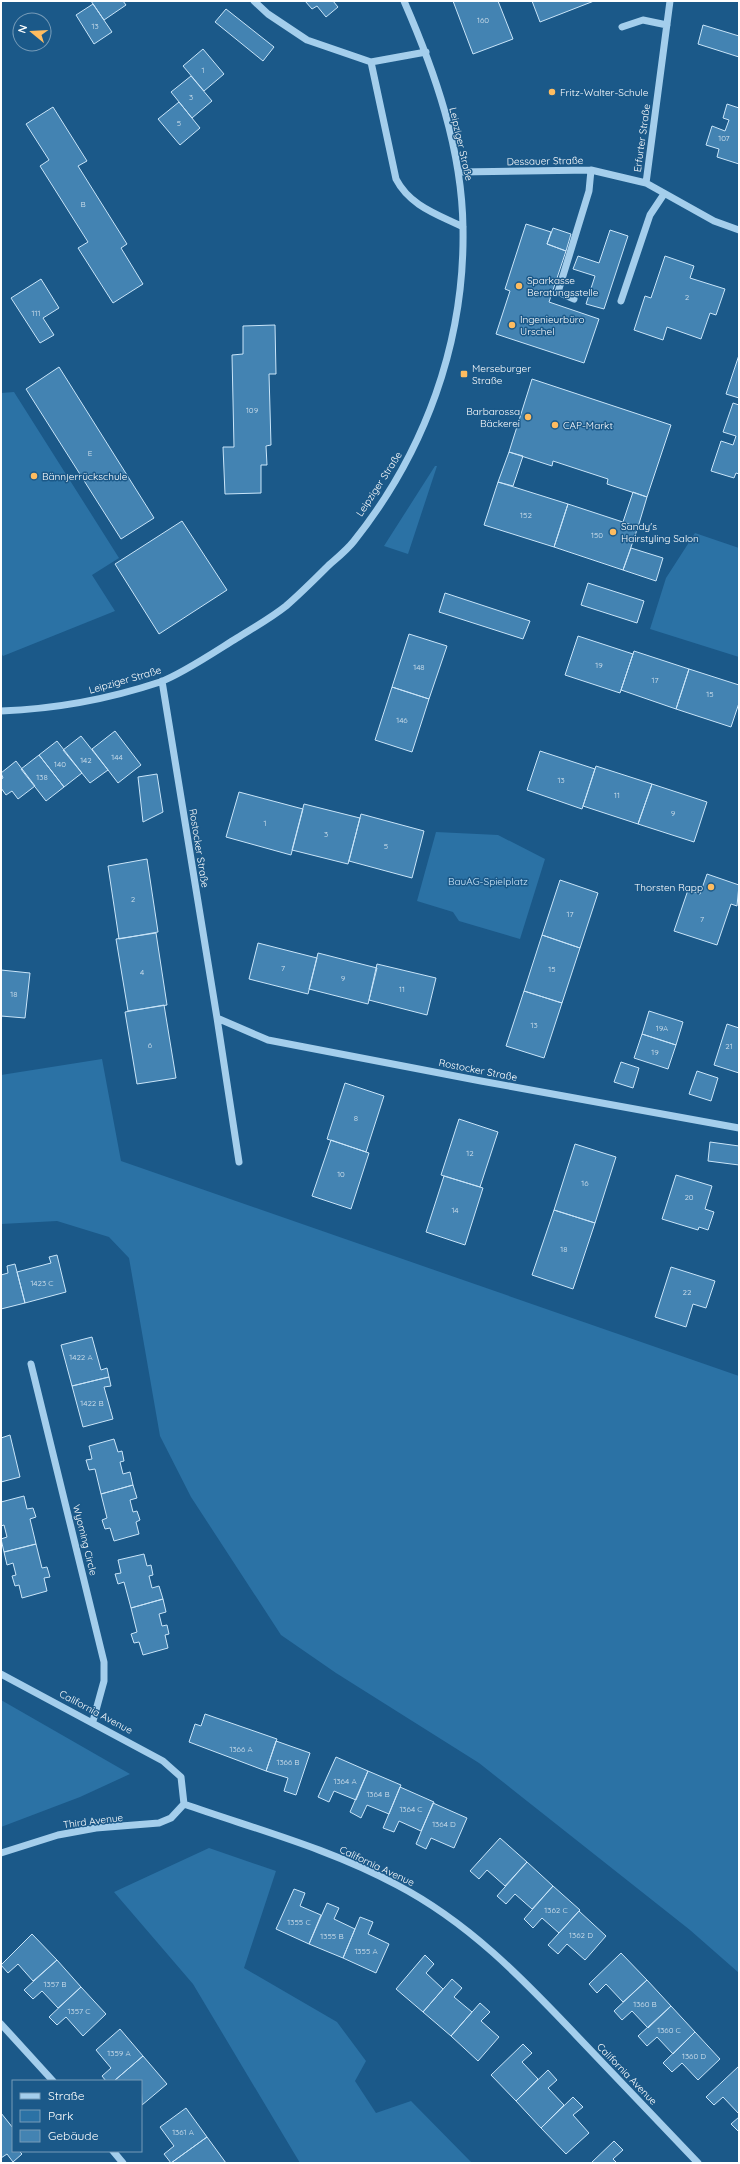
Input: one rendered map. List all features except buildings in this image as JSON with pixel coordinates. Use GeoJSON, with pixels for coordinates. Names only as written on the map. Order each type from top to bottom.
{"type":"FeatureCollection","features":[{"type":"Feature","properties":{"kind":"street"},"geometry":{"type":"LineString","coordinates":[[254,1],[268,14],[307,40],[371,62],[426,52]]}},
{"type":"Feature","properties":{"kind":"street","name":"Leipziger Straße"},"geometry":{"type":"LineString","coordinates":[[1,711],[28,710],[89,701],[162,681],[218,650],[285,607],[353,542],[397,478],[423,427],[445,369],[454,335],[461,280],[463,228],[459,172],[426,52],[404,1]]}},
{"type":"Feature","properties":{"kind":"street","name":"Erfurter Straße"},"geometry":{"type":"LineString","coordinates":[[646,183],[670,1]]}},
{"type":"Feature","properties":{"kind":"street"},"geometry":{"type":"LineString","coordinates":[[622,27],[643,20],[667,25]]}},
{"type":"Feature","properties":{"kind":"street"},"geometry":{"type":"LineString","coordinates":[[371,62],[396,180],[403,192],[412,201],[463,228]]}},
{"type":"Feature","properties":{"kind":"street"},"geometry":{"type":"LineString","coordinates":[[574,299],[558,292],[590,191],[591,170]]}},
{"type":"Feature","properties":{"kind":"street","name":"Dessauer Straße"},"geometry":{"type":"LineString","coordinates":[[459,172],[591,170],[646,183],[714,221],[739,230]]}},
{"type":"Feature","properties":{"kind":"street"},"geometry":{"type":"LineString","coordinates":[[621,301],[650,215],[664,194]]}},
{"type":"Feature","properties":{"kind":"street","name":"Rostocker Straße"},"geometry":{"type":"LineString","coordinates":[[162,681],[239,1162]]}},
{"type":"Feature","properties":{"kind":"street","name":"Rostocker Straße"},"geometry":{"type":"LineString","coordinates":[[217,1018],[268,1040],[481,1082],[739,1128]]}},
{"type":"Feature","properties":{"kind":"street","name":"Wyoming Circle"},"geometry":{"type":"LineString","coordinates":[[31,1364],[104,1662],[104,1681],[93,1721]]}},
{"type":"Feature","properties":{"kind":"street","name":"California Avenue"},"geometry":{"type":"LineString","coordinates":[[1,1674],[93,1721],[163,1760],[173,1768],[180,1778],[184,1804],[325,1853],[360,1867],[398,1885],[462,1926],[495,1953],[531,1988],[698,2163]]}},
{"type":"Feature","properties":{"kind":"street","name":"Third Avenue"},"geometry":{"type":"LineString","coordinates":[[1,1853],[66,1834],[96,1828],[159,1823],[171,1818],[184,1804]]}},
{"type":"Feature","properties":{"kind":"street"},"geometry":{"type":"LineString","coordinates":[[1,2024],[52,2080]]}},
{"type":"Feature","properties":{"kind":"street"},"geometry":{"type":"LineString","coordinates":[[114,2152],[123,2163]]}},
{"type":"Feature","properties":{"kind":"green space","name":"Bännjerrückschule"},"geometry":{"type":"Polygon","coordinates":[[[14,392],[119,558],[92,575],[115,611],[3,656],[1,653],[1,393],[14,392]]]}},
{"type":"Feature","properties":{"kind":"green space"},"geometry":{"type":"Polygon","coordinates":[[[435,466],[437,466],[408,554],[384,546],[435,466]]]}},
{"type":"Feature","properties":{"kind":"green space"},"geometry":{"type":"Polygon","coordinates":[[[695,533],[739,548],[739,657],[650,629],[666,578],[695,533]]]}},
{"type":"Feature","properties":{"kind":"green space","name":"BauAG-Spielplatz"},"geometry":{"type":"Polygon","coordinates":[[[436,832],[498,835],[545,859],[520,939],[459,921],[453,912],[417,901],[436,832]]]}},
{"type":"Feature","properties":{"kind":"green space"},"geometry":{"type":"Polygon","coordinates":[[[102,1059],[121,1161],[739,1376],[739,1973],[690,1930],[479,1763],[336,1673],[281,1635],[191,1497],[160,1436],[129,1258],[109,1237],[57,1221],[1,1224],[1,1075],[102,1059]]]}},
{"type":"Feature","properties":{"kind":"green space"},"geometry":{"type":"Polygon","coordinates":[[[1,1700],[130,1774],[80,1797],[1,1827],[1,1700]]]}},
{"type":"Feature","properties":{"kind":"green space"},"geometry":{"type":"Polygon","coordinates":[[[209,1848],[276,1871],[244,1968],[337,2022],[366,2061],[355,2081],[376,2113],[411,2101],[472,2163],[300,2163],[193,1984],[114,1892],[209,1848]]]}},
{"type":"Feature","properties":{"kind":"place","name":"Fritz-Walter-Schule"},"geometry":{"type":"Point","coordinates":[552,92]}},
{"type":"Feature","properties":{"kind":"place","name":"Sparkasse Beratungsstelle"},"geometry":{"type":"Point","coordinates":[519,286]}},
{"type":"Feature","properties":{"kind":"place","name":"Ingenieurbüro Urschel"},"geometry":{"type":"Point","coordinates":[512,325]}},
{"type":"Feature","properties":{"kind":"place","name":"Merseburger Straße"},"geometry":{"type":"Point","coordinates":[464,374]}},
{"type":"Feature","properties":{"kind":"place","name":"Barbarossa Bäckerei"},"geometry":{"type":"Point","coordinates":[528,417]}},
{"type":"Feature","properties":{"kind":"place","name":"CAP-Markt"},"geometry":{"type":"Point","coordinates":[555,425]}},
{"type":"Feature","properties":{"kind":"place","name":"Bännjerrückschule"},"geometry":{"type":"Point","coordinates":[34,476]}},
{"type":"Feature","properties":{"kind":"place","name":"Sandy's Hairstyling Salon"},"geometry":{"type":"Point","coordinates":[613,532]}},
{"type":"Feature","properties":{"kind":"place","name":"Thorsten Rapp"},"geometry":{"type":"Point","coordinates":[711,887]}}]}
